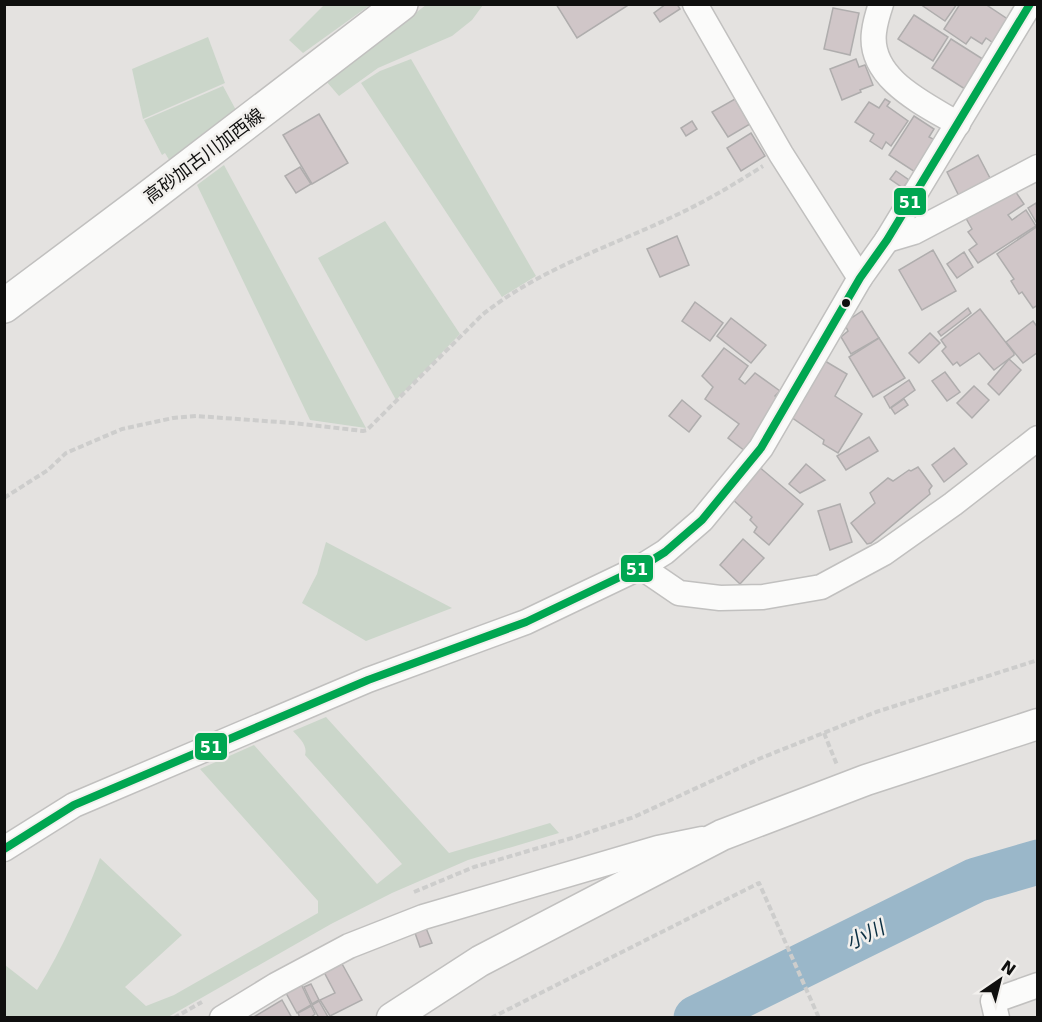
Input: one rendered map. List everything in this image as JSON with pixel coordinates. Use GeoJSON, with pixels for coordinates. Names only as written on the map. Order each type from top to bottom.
{"type":"FeatureCollection","features":[{"type":"Feature","properties":{"kind":"main road","name":"高砂加古川加西線"},"geometry":{"type":"LineString","coordinates":[[4,306],[154,195],[401,4]]}},
{"type":"Feature","properties":{"kind":"street"},"geometry":{"type":"LineString","coordinates":[[695,4],[781,154],[860,278]]}},
{"type":"Feature","properties":{"kind":"street"},"geometry":{"type":"LineString","coordinates":[[880,4],[873,33],[875,52],[882,69],[906,92],[958,124]]}},
{"type":"Feature","properties":{"kind":"street"},"geometry":{"type":"LineString","coordinates":[[4,849],[74,805],[368,680],[526,622],[641,567],[665,552],[702,520],[761,448],[860,278],[887,240],[1030,4]]}},
{"type":"Feature","properties":{"kind":"street"},"geometry":{"type":"LineString","coordinates":[[887,240],[914,232],[1038,167]]}},
{"type":"Feature","properties":{"kind":"street"},"geometry":{"type":"LineString","coordinates":[[641,567],[680,593],[720,598],[764,597],[822,587],[884,553],[953,504],[1038,438]]}},
{"type":"Feature","properties":{"kind":"street"},"geometry":{"type":"LineString","coordinates":[[392,1017],[480,961],[722,835],[866,780],[1038,724]]}},
{"type":"Feature","properties":{"kind":"street"},"geometry":{"type":"LineString","coordinates":[[222,1017],[349,946],[423,917],[658,848],[722,835]]}},
{"type":"Feature","properties":{"kind":"street"},"geometry":{"type":"LineString","coordinates":[[997,1017],[993,1001],[1038,985]]}},
{"type":"Feature","properties":{"kind":"path"},"geometry":{"type":"LineString","coordinates":[[4,498],[48,470],[66,453],[122,429],[173,418],[196,416],[367,430],[482,315],[498,302],[562,266],[711,198],[781,154]]}},
{"type":"Feature","properties":{"kind":"path"},"geometry":{"type":"LineString","coordinates":[[412,893],[474,867],[634,817],[761,758],[876,712],[1038,660]]}},
{"type":"Feature","properties":{"kind":"path"},"geometry":{"type":"LineString","coordinates":[[492,1017],[759,883],[819,1017]]}},
{"type":"Feature","properties":{"kind":"path"},"geometry":{"type":"LineString","coordinates":[[174,1017],[205,1001]]}},
{"type":"Feature","properties":{"kind":"shaded area"},"geometry":{"type":"Polygon","coordinates":[[[325,4],[370,5],[303,53],[289,40],[325,4]]]}},
{"type":"Feature","properties":{"kind":"shaded area"},"geometry":{"type":"Polygon","coordinates":[[[426,5],[483,5],[472,20],[452,36],[378,68],[339,96],[326,81],[426,5]]]}},
{"type":"Feature","properties":{"kind":"shaded area"},"geometry":{"type":"Polygon","coordinates":[[[208,37],[225,83],[143,119],[132,69],[208,37]]]}},
{"type":"Feature","properties":{"kind":"shaded area"},"geometry":{"type":"Polygon","coordinates":[[[411,59],[536,276],[502,297],[361,83],[380,71],[411,59]]]}},
{"type":"Feature","properties":{"kind":"shaded area"},"geometry":{"type":"Polygon","coordinates":[[[223,86],[237,112],[171,163],[165,153],[162,155],[144,120],[223,86]]]}},
{"type":"Feature","properties":{"kind":"shaded area"},"geometry":{"type":"Polygon","coordinates":[[[224,165],[366,428],[310,420],[197,185],[224,165]]]}},
{"type":"Feature","properties":{"kind":"shaded area"},"geometry":{"type":"Polygon","coordinates":[[[385,221],[460,334],[396,400],[318,258],[385,221]]]}},
{"type":"Feature","properties":{"kind":"shaded area"},"geometry":{"type":"Polygon","coordinates":[[[326,542],[452,608],[366,641],[302,603],[317,574],[326,542]]]}},
{"type":"Feature","properties":{"kind":"shaded area"},"geometry":{"type":"Polygon","coordinates":[[[326,717],[449,853],[550,823],[559,833],[468,860],[392,893],[331,924],[168,1017],[5,1017],[5,965],[37,990],[72,926],[100,858],[182,935],[125,987],[146,1006],[174,995],[318,913],[318,901],[200,769],[254,745],[377,884],[402,864],[305,755],[304,745],[293,731],[326,717]]]}},
{"type":"Feature","properties":{"kind":"building"},"geometry":{"type":"Polygon","coordinates":[[[556,4],[630,4],[577,38],[556,4]]]}},
{"type":"Feature","properties":{"kind":"building"},"geometry":{"type":"Polygon","coordinates":[[[666,4],[677,4],[680,9],[660,22],[654,13],[666,4]]]}},
{"type":"Feature","properties":{"kind":"building"},"geometry":{"type":"Polygon","coordinates":[[[920,4],[957,4],[945,21],[920,4]]]}},
{"type":"Feature","properties":{"kind":"building"},"geometry":{"type":"Polygon","coordinates":[[[960,4],[985,4],[1012,22],[996,45],[986,38],[982,44],[971,37],[966,44],[944,29],[960,4]]]}},
{"type":"Feature","properties":{"kind":"building"},"geometry":{"type":"Polygon","coordinates":[[[833,8],[859,13],[850,55],[824,49],[833,8]]]}},
{"type":"Feature","properties":{"kind":"building"},"geometry":{"type":"Polygon","coordinates":[[[914,15],[948,37],[933,61],[898,39],[914,15]]]}},
{"type":"Feature","properties":{"kind":"building"},"geometry":{"type":"Polygon","coordinates":[[[951,39],[989,63],[968,91],[932,68],[951,39]]]}},
{"type":"Feature","properties":{"kind":"building"},"geometry":{"type":"Polygon","coordinates":[[[856,59],[859,67],[865,65],[873,85],[842,100],[830,69],[856,59]]]}},
{"type":"Feature","properties":{"kind":"building"},"geometry":{"type":"Polygon","coordinates":[[[735,99],[750,124],[728,137],[712,112],[735,99]]]}},
{"type":"Feature","properties":{"kind":"building"},"geometry":{"type":"Polygon","coordinates":[[[885,99],[890,102],[887,106],[908,121],[891,146],[886,142],[882,149],[870,141],[874,134],[855,122],[869,102],[879,108],[885,99]]]}},
{"type":"Feature","properties":{"kind":"building"},"geometry":{"type":"Polygon","coordinates":[[[319,114],[348,163],[312,184],[283,135],[319,114]]]}},
{"type":"Feature","properties":{"kind":"building"},"geometry":{"type":"Polygon","coordinates":[[[914,116],[934,129],[929,137],[935,140],[915,172],[889,155],[914,116]]]}},
{"type":"Feature","properties":{"kind":"building"},"geometry":{"type":"Polygon","coordinates":[[[692,121],[697,129],[686,136],[681,128],[692,121]]]}},
{"type":"Feature","properties":{"kind":"building"},"geometry":{"type":"Polygon","coordinates":[[[751,133],[765,156],[741,171],[727,148],[751,133]]]}},
{"type":"Feature","properties":{"kind":"building"},"geometry":{"type":"Polygon","coordinates":[[[978,155],[992,182],[960,198],[947,172],[978,155]]]}},
{"type":"Feature","properties":{"kind":"building"},"geometry":{"type":"Polygon","coordinates":[[[300,167],[311,184],[296,193],[285,176],[300,167]]]}},
{"type":"Feature","properties":{"kind":"building"},"geometry":{"type":"Polygon","coordinates":[[[896,171],[909,180],[903,188],[890,179],[896,171]]]}},
{"type":"Feature","properties":{"kind":"building"},"geometry":{"type":"Polygon","coordinates":[[[1013,188],[1024,204],[1008,215],[1012,220],[1026,210],[1036,226],[978,263],[969,250],[977,244],[968,232],[972,229],[963,213],[1013,188]]]}},
{"type":"Feature","properties":{"kind":"building"},"geometry":{"type":"Polygon","coordinates":[[[1036,203],[1038,221],[1036,222],[1028,208],[1036,203]]]}},
{"type":"Feature","properties":{"kind":"building"},"geometry":{"type":"Polygon","coordinates":[[[1038,226],[1038,305],[1033,308],[1022,292],[1019,294],[1011,281],[1014,279],[997,254],[1038,226]]]}},
{"type":"Feature","properties":{"kind":"building"},"geometry":{"type":"Polygon","coordinates":[[[677,236],[689,265],[660,277],[647,249],[677,236]]]}},
{"type":"Feature","properties":{"kind":"building"},"geometry":{"type":"Polygon","coordinates":[[[933,250],[956,291],[922,310],[899,270],[933,250]]]}},
{"type":"Feature","properties":{"kind":"building"},"geometry":{"type":"Polygon","coordinates":[[[964,252],[973,267],[957,278],[947,264],[964,252]]]}},
{"type":"Feature","properties":{"kind":"building"},"geometry":{"type":"Polygon","coordinates":[[[695,302],[723,323],[710,341],[682,321],[695,302]]]}},
{"type":"Feature","properties":{"kind":"building"},"geometry":{"type":"Polygon","coordinates":[[[968,308],[971,313],[941,336],[938,332],[968,308]]]}},
{"type":"Feature","properties":{"kind":"building"},"geometry":{"type":"Polygon","coordinates":[[[980,309],[1014,353],[994,370],[979,353],[960,366],[957,362],[953,365],[942,351],[946,347],[941,340],[980,309]]]}},
{"type":"Feature","properties":{"kind":"building"},"geometry":{"type":"Polygon","coordinates":[[[862,311],[879,338],[851,354],[841,337],[848,331],[844,323],[862,311]]]}},
{"type":"Feature","properties":{"kind":"building"},"geometry":{"type":"Polygon","coordinates":[[[731,318],[766,345],[751,363],[717,336],[731,318]]]}},
{"type":"Feature","properties":{"kind":"building"},"geometry":{"type":"Polygon","coordinates":[[[1033,321],[1038,328],[1038,352],[1023,363],[1006,342],[1033,321]]]}},
{"type":"Feature","properties":{"kind":"building"},"geometry":{"type":"Polygon","coordinates":[[[930,333],[940,343],[919,363],[909,353],[930,333]]]}},
{"type":"Feature","properties":{"kind":"building"},"geometry":{"type":"Polygon","coordinates":[[[879,338],[905,378],[873,397],[849,357],[879,338]]]}},
{"type":"Feature","properties":{"kind":"building"},"geometry":{"type":"Polygon","coordinates":[[[724,348],[748,366],[739,379],[745,384],[755,373],[780,391],[775,396],[777,400],[745,451],[728,438],[739,424],[705,399],[713,387],[702,376],[724,348]]]}},
{"type":"Feature","properties":{"kind":"building"},"geometry":{"type":"Polygon","coordinates":[[[1009,359],[1021,370],[999,395],[988,384],[1009,359]]]}},
{"type":"Feature","properties":{"kind":"building"},"geometry":{"type":"Polygon","coordinates":[[[825,361],[847,374],[835,396],[862,414],[838,453],[823,444],[824,440],[791,417],[825,361]]]}},
{"type":"Feature","properties":{"kind":"building"},"geometry":{"type":"Polygon","coordinates":[[[945,372],[960,392],[947,401],[932,381],[945,372]]]}},
{"type":"Feature","properties":{"kind":"building"},"geometry":{"type":"Polygon","coordinates":[[[909,380],[915,390],[890,408],[884,397],[909,380]]]}},
{"type":"Feature","properties":{"kind":"building"},"geometry":{"type":"Polygon","coordinates":[[[974,386],[989,400],[972,418],[957,403],[974,386]]]}},
{"type":"Feature","properties":{"kind":"building"},"geometry":{"type":"Polygon","coordinates":[[[904,399],[908,405],[895,414],[891,408],[904,399]]]}},
{"type":"Feature","properties":{"kind":"building"},"geometry":{"type":"Polygon","coordinates":[[[682,400],[701,416],[689,432],[669,416],[682,400]]]}},
{"type":"Feature","properties":{"kind":"building"},"geometry":{"type":"Polygon","coordinates":[[[869,437],[878,451],[846,470],[837,456],[869,437]]]}},
{"type":"Feature","properties":{"kind":"building"},"geometry":{"type":"Polygon","coordinates":[[[954,448],[967,464],[944,482],[932,465],[954,448]]]}},
{"type":"Feature","properties":{"kind":"building"},"geometry":{"type":"Polygon","coordinates":[[[806,464],[825,480],[800,493],[789,484],[806,464]]]}},
{"type":"Feature","properties":{"kind":"building"},"geometry":{"type":"Polygon","coordinates":[[[758,466],[803,504],[769,545],[754,532],[757,527],[750,520],[752,517],[731,498],[758,466]]]}},
{"type":"Feature","properties":{"kind":"building"},"geometry":{"type":"Polygon","coordinates":[[[918,467],[932,486],[929,490],[930,494],[867,544],[851,523],[875,503],[870,493],[888,478],[893,481],[918,467]]]}},
{"type":"Feature","properties":{"kind":"building"},"geometry":{"type":"Polygon","coordinates":[[[840,504],[852,542],[830,550],[818,511],[840,504]]]}},
{"type":"Feature","properties":{"kind":"building"},"geometry":{"type":"Polygon","coordinates":[[[743,539],[764,558],[740,584],[720,565],[743,539]]]}},
{"type":"Feature","properties":{"kind":"building"},"geometry":{"type":"Polygon","coordinates":[[[426,928],[432,943],[420,947],[415,933],[426,928]]]}},
{"type":"Feature","properties":{"kind":"building"},"geometry":{"type":"Polygon","coordinates":[[[341,962],[362,1000],[330,1016],[320,1000],[335,993],[324,972],[341,962]]]}},
{"type":"Feature","properties":{"kind":"building"},"geometry":{"type":"Polygon","coordinates":[[[301,984],[311,1005],[297,1013],[286,993],[301,984]]]}},
{"type":"Feature","properties":{"kind":"building"},"geometry":{"type":"Polygon","coordinates":[[[311,984],[319,1000],[312,1004],[304,987],[311,984]]]}},
{"type":"Feature","properties":{"kind":"building"},"geometry":{"type":"Polygon","coordinates":[[[282,1000],[292,1018],[252,1018],[282,1000]]]}},
{"type":"Feature","properties":{"kind":"building"},"geometry":{"type":"Polygon","coordinates":[[[319,1001],[328,1017],[319,1018],[312,1005],[319,1001]]]}},
{"type":"Feature","properties":{"kind":"building"},"geometry":{"type":"Polygon","coordinates":[[[311,1006],[315,1014],[310,1018],[300,1018],[298,1013],[311,1006]]]}},
{"type":"Feature","properties":{"kind":"waterway","name":"小川"},"geometry":{"type":"LineString","coordinates":[[696,1018],[976,880],[1038,862]]}},
{"type":"Feature","properties":{"kind":"transit line","name":"51"},"geometry":{"type":"LineString","coordinates":[[4,849],[74,805],[368,680],[526,622],[641,567],[665,552],[702,520],[761,448],[860,278],[887,240],[1030,4]]}}]}
